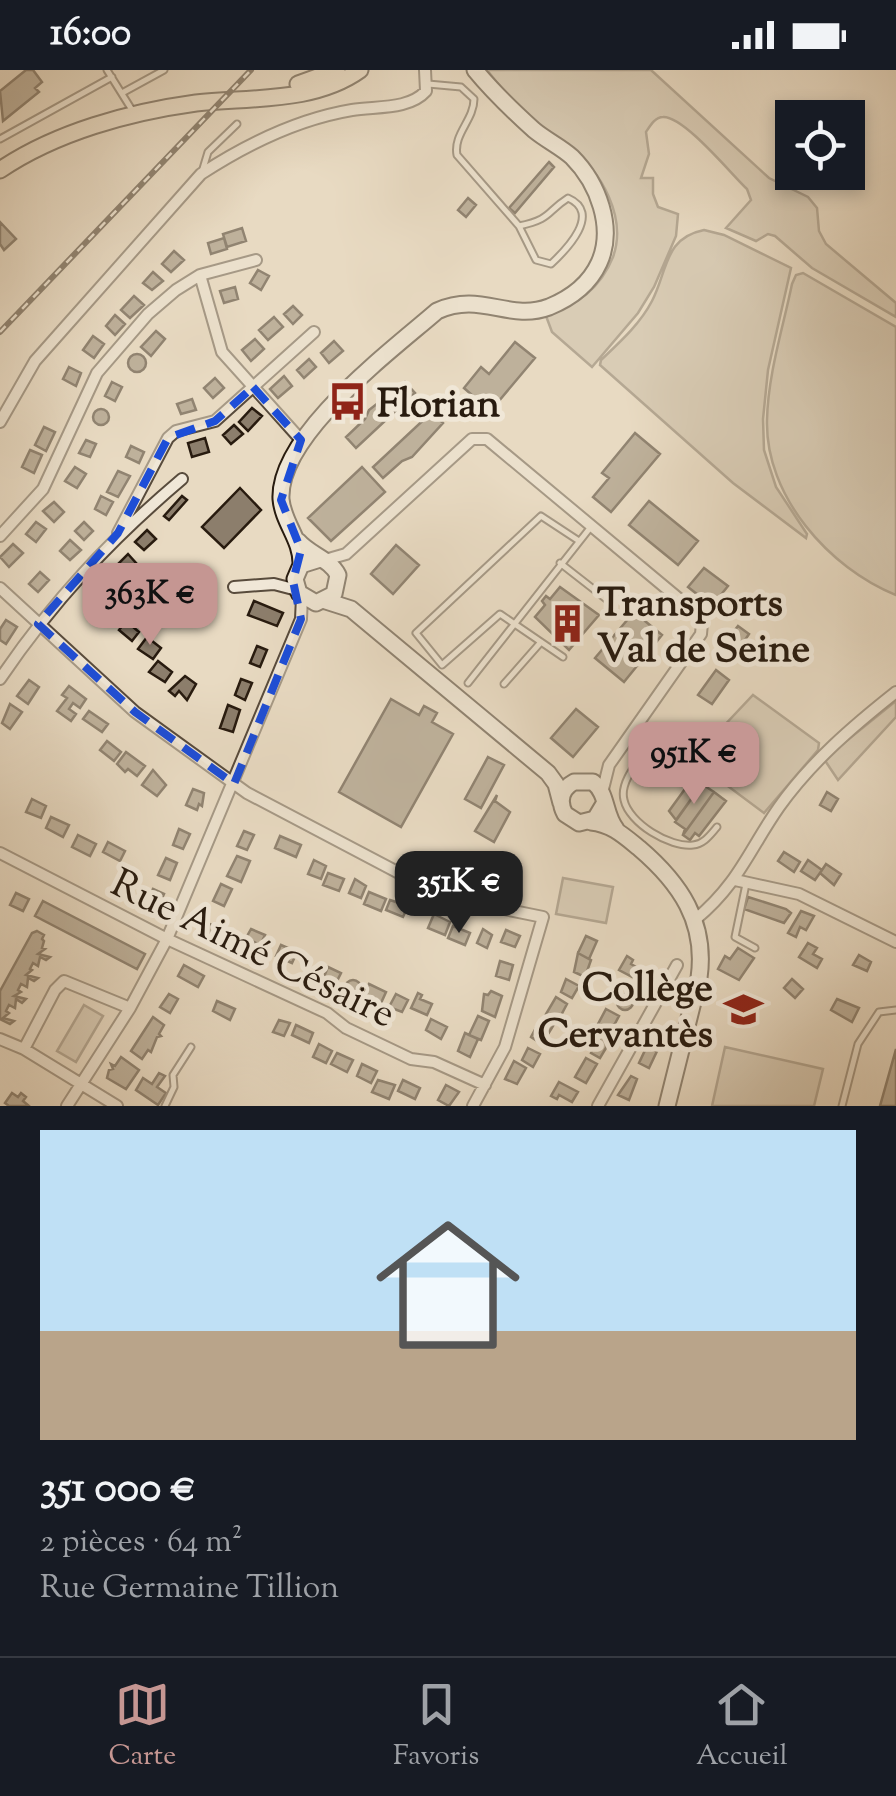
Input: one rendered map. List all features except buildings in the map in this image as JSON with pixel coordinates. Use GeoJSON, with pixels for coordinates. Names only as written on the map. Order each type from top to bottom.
{"type":"FeatureCollection","features":[{"type":"Feature","properties":{"kind":"main road"},"geometry":{"type":"LineString","coordinates":[[250,98],[337,70]]}},
{"type":"Feature","properties":{"kind":"main road"},"geometry":{"type":"LineString","coordinates":[[0,170],[43,146],[135,115],[176,106],[312,90],[360,70]]}},
{"type":"Feature","properties":{"kind":"street"},"geometry":{"type":"LineString","coordinates":[[0,422],[35,361],[202,174],[302,122],[413,101],[422,96],[428,84],[425,70]]}},
{"type":"Feature","properties":{"kind":"street"},"geometry":{"type":"LineString","coordinates":[[351,609],[333,566],[298,541],[286,521],[281,500],[283,478],[301,440],[437,311],[455,302],[524,311],[546,308],[573,296],[592,277],[602,257],[607,234],[592,184],[572,158],[540,136],[476,73]]}},
{"type":"Feature","properties":{"kind":"street"},"geometry":{"type":"LineString","coordinates":[[0,536],[43,489],[97,373],[148,314],[200,276],[256,260]]}},
{"type":"Feature","properties":{"kind":"street"},"geometry":{"type":"LineString","coordinates":[[200,276],[222,352],[301,440]]}},
{"type":"Feature","properties":{"kind":"street"},"geometry":{"type":"LineString","coordinates":[[118,533],[168,438],[176,431],[216,421],[314,332]]}},
{"type":"Feature","properties":{"kind":"street"},"geometry":{"type":"LineString","coordinates":[[234,587],[299,581],[322,560],[346,554],[472,439],[487,439],[696,612],[702,624],[701,634],[609,765],[599,815],[590,822]]}},
{"type":"Feature","properties":{"kind":"street"},"geometry":{"type":"LineString","coordinates":[[0,679],[38,624],[118,533],[182,479]]}},
{"type":"Feature","properties":{"kind":"street"},"geometry":{"type":"LineString","coordinates":[[67,1106],[130,1008],[167,939],[234,784],[301,619],[298,541]]}},
{"type":"Feature","properties":{"kind":"street"},"geometry":{"type":"LineString","coordinates":[[301,619],[324,601],[338,580],[346,554]]}},
{"type":"Feature","properties":{"kind":"street"},"geometry":{"type":"LineString","coordinates":[[299,581],[324,601],[351,609],[438,671],[548,773],[570,819],[616,830]]}},
{"type":"Feature","properties":{"kind":"street"},"geometry":{"type":"LineString","coordinates":[[0,588],[136,712],[234,784],[402,874],[470,902],[543,917],[505,1046],[473,1106]]}},
{"type":"Feature","properties":{"kind":"street"},"geometry":{"type":"LineString","coordinates":[[696,919],[741,881],[779,807],[816,762],[896,692]]}},
{"type":"Feature","properties":{"kind":"street"},"geometry":{"type":"LineString","coordinates":[[561,803],[565,789],[609,765]]}},
{"type":"Feature","properties":{"kind":"street"},"geometry":{"type":"LineString","coordinates":[[548,773],[596,785],[616,830],[677,885],[696,919],[702,958],[667,1106]]}},
{"type":"Feature","properties":{"kind":"street","name":"Rue Aimé Césaire"},"geometry":{"type":"LineString","coordinates":[[0,853],[167,939],[327,1013],[346,1028],[411,1059],[434,1062],[485,1084]]}},
{"type":"Feature","properties":{"kind":"street"},"geometry":{"type":"LineString","coordinates":[[741,881],[799,894],[896,942]]}},
{"type":"Feature","properties":{"kind":"street"},"geometry":{"type":"LineString","coordinates":[[598,1106],[677,964]]}},
{"type":"Feature","properties":{"kind":"street"},"geometry":{"type":"LineString","coordinates":[[24,1049],[64,981],[130,1008]]}},
{"type":"Feature","properties":{"kind":"street"},"geometry":{"type":"LineString","coordinates":[[0,1039],[24,1049],[116,1106]]}},
{"type":"Feature","properties":{"kind":"lane"},"geometry":{"type":"LineString","coordinates":[[107,70],[135,115]]}},
{"type":"Feature","properties":{"kind":"lane"},"geometry":{"type":"LineString","coordinates":[[122,93],[164,70]]}},
{"type":"Feature","properties":{"kind":"lane"},"geometry":{"type":"LineString","coordinates":[[0,139],[112,77]]}},
{"type":"Feature","properties":{"kind":"lane"},"geometry":{"type":"LineString","coordinates":[[428,84],[461,87],[474,99],[474,108],[457,140],[458,156],[519,226],[536,260],[551,264],[572,246],[582,226],[582,214],[578,204],[568,198],[537,222],[519,226]]}},
{"type":"Feature","properties":{"kind":"lane"},"geometry":{"type":"LineString","coordinates":[[202,174],[208,152],[237,124]]}},
{"type":"Feature","properties":{"kind":"lane"},"geometry":{"type":"LineString","coordinates":[[563,657],[500,614],[438,671],[416,633],[541,516],[578,542]]}},
{"type":"Feature","properties":{"kind":"lane"},"geometry":{"type":"LineString","coordinates":[[468,683],[592,526]]}},
{"type":"Feature","properties":{"kind":"lane"},"geometry":{"type":"LineString","coordinates":[[560,563],[610,602]]}},
{"type":"Feature","properties":{"kind":"lane"},"geometry":{"type":"LineString","coordinates":[[504,684],[541,642]]}},
{"type":"Feature","properties":{"kind":"lane"},"geometry":{"type":"LineString","coordinates":[[650,745],[626,780],[623,798],[632,816],[675,844],[696,846],[706,841],[717,826]]}},
{"type":"Feature","properties":{"kind":"lane"},"geometry":{"type":"LineString","coordinates":[[741,881],[736,936],[755,948]]}},
{"type":"Feature","properties":{"kind":"lane"},"geometry":{"type":"LineString","coordinates":[[842,1106],[858,1044],[880,1012],[896,1010]]}},
{"type":"Feature","properties":{"kind":"lane"},"geometry":{"type":"LineString","coordinates":[[165,1106],[174,1087],[172,1076],[190,1047]]}},
{"type":"Feature","properties":{"kind":"highlighted area"},"geometry":{"type":"Polygon","coordinates":[[[253,387],[301,440],[281,500],[301,550],[293,581],[301,619],[234,784],[135,712],[38,624],[118,533],[168,438],[215,421],[253,387]]]}},
{"type":"Feature","properties":{"kind":"shaded area"},"geometry":{"type":"Polygon","coordinates":[[[487,70],[651,70],[775,181],[775,190],[794,190],[808,197],[817,208],[819,231],[826,244],[896,303],[896,317],[812,268],[775,236],[768,234],[756,241],[726,228],[751,200],[747,189],[695,135],[672,119],[660,117],[646,132],[649,154],[641,178],[653,178],[658,207],[678,214],[676,236],[638,313],[592,367],[552,332],[546,316],[587,294],[602,278],[616,242],[614,212],[593,170],[512,100],[487,70]]]}},
{"type":"Feature","properties":{"kind":"shaded area"},"geometry":{"type":"Polygon","coordinates":[[[704,230],[724,235],[791,268],[768,370],[764,450],[776,487],[806,538],[733,483],[600,365],[647,309],[674,248],[691,234],[704,230]]]}},
{"type":"Feature","properties":{"kind":"shaded area"},"geometry":{"type":"Polygon","coordinates":[[[803,273],[896,327],[896,595],[871,583],[825,548],[789,502],[777,476],[769,448],[770,386],[792,284],[796,275],[803,273]]]}},
{"type":"Feature","properties":{"kind":"shaded area"},"geometry":{"type":"Polygon","coordinates":[[[753,695],[819,743],[818,750],[764,813],[721,781],[742,749],[719,731],[753,695]]]}},
{"type":"Feature","properties":{"kind":"shaded area"},"geometry":{"type":"Polygon","coordinates":[[[896,701],[896,717],[838,780],[824,759],[896,701]]]}},
{"type":"Feature","properties":{"kind":"shaded area"},"geometry":{"type":"Polygon","coordinates":[[[563,878],[613,887],[606,923],[556,914],[563,878]]]}},
{"type":"Feature","properties":{"kind":"shaded area"},"geometry":{"type":"Polygon","coordinates":[[[84,1005],[103,1016],[76,1062],[57,1051],[84,1005]]]}},
{"type":"Feature","properties":{"kind":"shaded area"},"geometry":{"type":"Polygon","coordinates":[[[725,1047],[823,1069],[814,1106],[712,1106],[725,1047]]]}},
{"type":"Feature","properties":{"kind":"railway"},"geometry":{"type":"LineString","coordinates":[[0,332],[251,70]]}},
{"type":"Feature","properties":{"kind":"place","name":"Florian"},"geometry":{"type":"Point","coordinates":[347,402]}},
{"type":"Feature","properties":{"kind":"place","name":"Transports Val de Seine"},"geometry":{"type":"Point","coordinates":[567,624]}},
{"type":"Feature","properties":{"kind":"place","name":"Collège Cervantès"},"geometry":{"type":"Point","coordinates":[743,1009]}}]}
